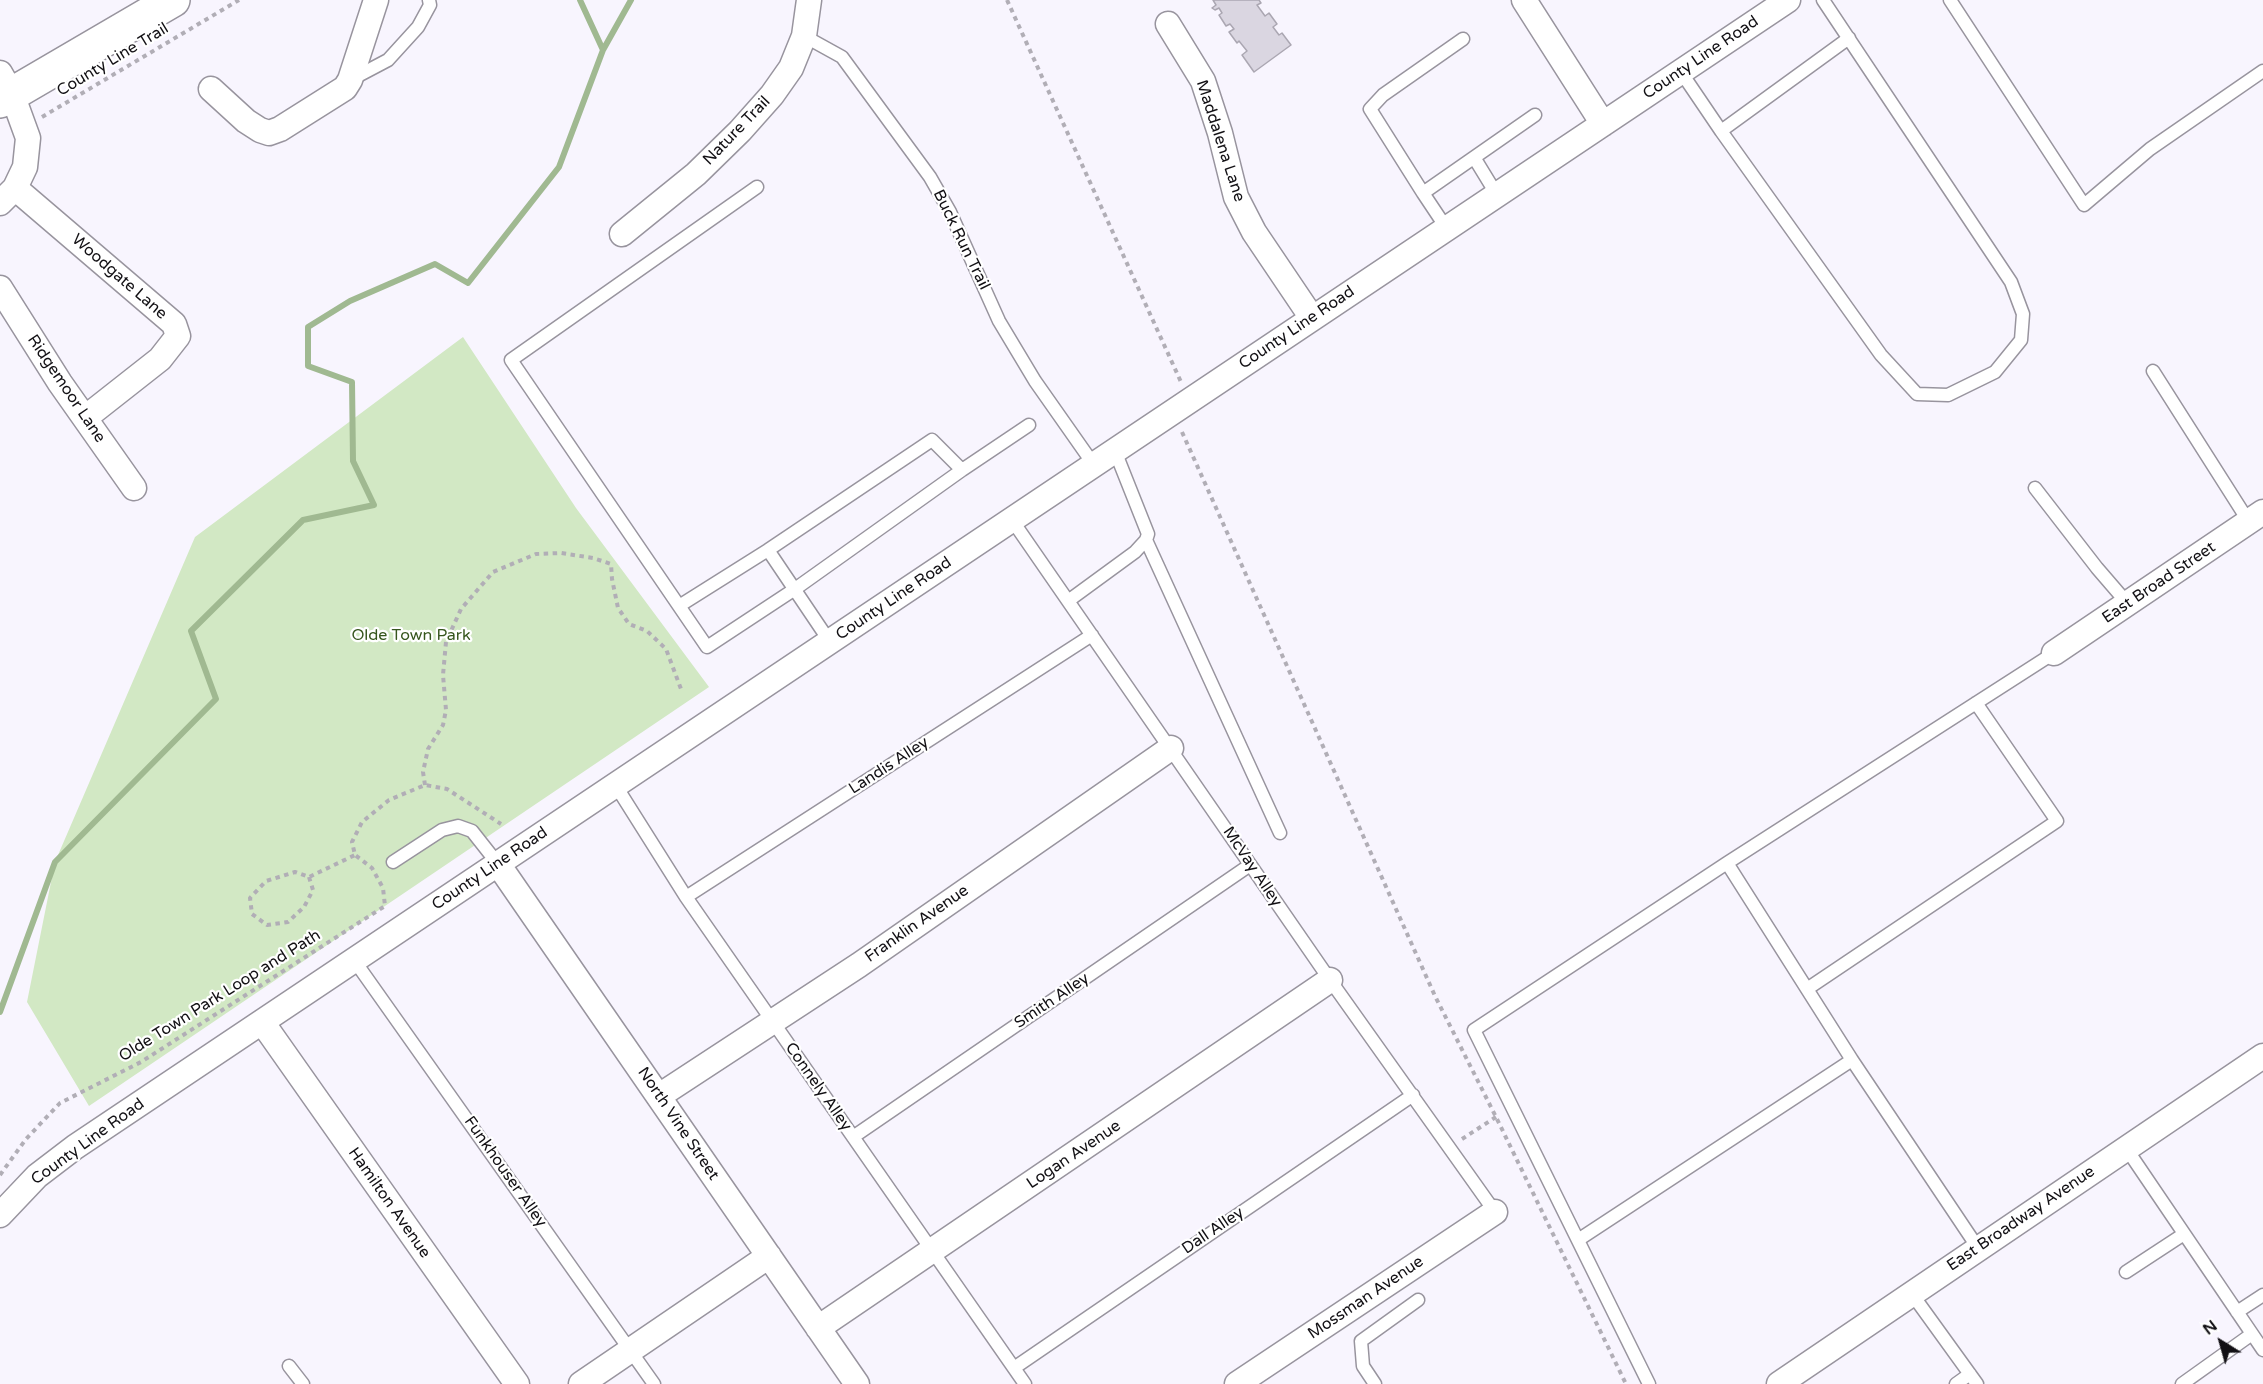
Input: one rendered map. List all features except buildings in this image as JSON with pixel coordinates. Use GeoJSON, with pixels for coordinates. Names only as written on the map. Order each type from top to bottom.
{"type":"FeatureCollection","features":[{"type":"Feature","properties":{"kind":"main road"},"geometry":{"type":"LineString","coordinates":[[4,89],[173,0]]}},
{"type":"Feature","properties":{"kind":"street"},"geometry":{"type":"LineString","coordinates":[[211,89],[246,121],[260,130],[269,133],[297,119],[345,88],[350,80],[376,0]]}},
{"type":"Feature","properties":{"kind":"street","name":"Nature Trail"},"geometry":{"type":"LineString","coordinates":[[622,234],[696,174],[740,131],[772,95],[790,68],[804,36],[809,0]]}},
{"type":"Feature","properties":{"kind":"street"},"geometry":{"type":"LineString","coordinates":[[1524,0],[1603,124]]}},
{"type":"Feature","properties":{"kind":"street","name":"County Line Road"},"geometry":{"type":"LineString","coordinates":[[3,1211],[37,1176],[75,1148],[1785,1]]}},
{"type":"Feature","properties":{"kind":"street","name":"Maddalena Lane"},"geometry":{"type":"LineString","coordinates":[[1168,24],[1203,81],[1220,133],[1236,197],[1254,232],[1312,318]]}},
{"type":"Feature","properties":{"kind":"street"},"geometry":{"type":"LineString","coordinates":[[4,89],[28,138],[25,167],[7,195]]}},
{"type":"Feature","properties":{"kind":"street","name":"Woodgate Lane"},"geometry":{"type":"LineString","coordinates":[[7,195],[174,324],[178,336],[160,359],[85,418]]}},
{"type":"Feature","properties":{"kind":"street","name":"Ridgemoor Lane"},"geometry":{"type":"LineString","coordinates":[[0,288],[134,488]]}},
{"type":"Feature","properties":{"kind":"street","name":"East Broad Street"},"geometry":{"type":"LineString","coordinates":[[2054,652],[2256,517]]}},
{"type":"Feature","properties":{"kind":"street","name":"Franklin Avenue"},"geometry":{"type":"LineString","coordinates":[[659,1096],[859,964],[1171,748]]}},
{"type":"Feature","properties":{"kind":"street","name":"North Vine Street"},"geometry":{"type":"LineString","coordinates":[[498,864],[857,1384]]}},
{"type":"Feature","properties":{"kind":"street","name":"Logan Avenue"},"geometry":{"type":"LineString","coordinates":[[818,1328],[1330,980]]}},
{"type":"Feature","properties":{"kind":"street","name":"Hamilton Avenue"},"geometry":{"type":"LineString","coordinates":[[262,1022],[517,1384]]}},
{"type":"Feature","properties":{"kind":"street","name":"East Broadway Avenue"},"geometry":{"type":"LineString","coordinates":[[1779,1384],[2263,1056]]}},
{"type":"Feature","properties":{"kind":"street","name":"Mossman Avenue"},"geometry":{"type":"LineString","coordinates":[[1237,1384],[1495,1212]]}},
{"type":"Feature","properties":{"kind":"street"},"geometry":{"type":"LineString","coordinates":[[580,1384],[769,1257]]}},
{"type":"Feature","properties":{"kind":"lane"},"geometry":{"type":"LineString","coordinates":[[350,80],[388,60],[418,27],[430,5],[429,0]]}},
{"type":"Feature","properties":{"kind":"lane"},"geometry":{"type":"LineString","coordinates":[[1681,72],[1720,131],[1881,355],[1917,394],[1948,395],[1995,372],[2021,340],[2023,314],[2011,282],[1823,0]]}},
{"type":"Feature","properties":{"kind":"lane"},"geometry":{"type":"LineString","coordinates":[[1950,0],[2084,205],[2150,149],[2263,71]]}},
{"type":"Feature","properties":{"kind":"lane","name":"Buck Run Trail"},"geometry":{"type":"LineString","coordinates":[[804,36],[842,57],[930,177],[950,212],[999,321],[1035,381],[1094,465]]}},
{"type":"Feature","properties":{"kind":"lane"},"geometry":{"type":"LineString","coordinates":[[1720,131],[1849,38]]}},
{"type":"Feature","properties":{"kind":"lane"},"geometry":{"type":"LineString","coordinates":[[1447,229],[1370,109],[1383,95],[1463,39]]}},
{"type":"Feature","properties":{"kind":"lane"},"geometry":{"type":"LineString","coordinates":[[1423,193],[1475,159],[1535,115]]}},
{"type":"Feature","properties":{"kind":"lane"},"geometry":{"type":"LineString","coordinates":[[1475,159],[1497,195]]}},
{"type":"Feature","properties":{"kind":"lane"},"geometry":{"type":"LineString","coordinates":[[756,187],[511,360],[706,648],[795,590],[962,470],[1029,425]]}},
{"type":"Feature","properties":{"kind":"lane"},"geometry":{"type":"LineString","coordinates":[[2153,371],[2256,517]]}},
{"type":"Feature","properties":{"kind":"lane"},"geometry":{"type":"LineString","coordinates":[[679,606],[768,550],[932,440],[962,470]]}},
{"type":"Feature","properties":{"kind":"lane"},"geometry":{"type":"LineString","coordinates":[[1068,602],[1135,552],[1146,540],[1148,534],[1115,451]]}},
{"type":"Feature","properties":{"kind":"lane"},"geometry":{"type":"LineString","coordinates":[[2035,488],[2128,604]]}},
{"type":"Feature","properties":{"kind":"lane","name":"McVay Alley"},"geometry":{"type":"LineString","coordinates":[[1012,520],[1330,980],[1495,1212]]}},
{"type":"Feature","properties":{"kind":"lane"},"geometry":{"type":"LineString","coordinates":[[1146,540],[1280,833]]}},
{"type":"Feature","properties":{"kind":"lane"},"geometry":{"type":"LineString","coordinates":[[768,550],[831,642]]}},
{"type":"Feature","properties":{"kind":"lane","name":"Landis Alley"},"geometry":{"type":"LineString","coordinates":[[686,897],[1092,635]]}},
{"type":"Feature","properties":{"kind":"lane"},"geometry":{"type":"LineString","coordinates":[[1648,1384],[1474,1030],[2054,652]]}},
{"type":"Feature","properties":{"kind":"lane"},"geometry":{"type":"LineString","coordinates":[[1807,989],[2057,821],[1977,703]]}},
{"type":"Feature","properties":{"kind":"lane","name":"Connely Alley"},"geometry":{"type":"LineString","coordinates":[[616,786],[686,897],[1025,1384]]}},
{"type":"Feature","properties":{"kind":"lane"},"geometry":{"type":"LineString","coordinates":[[393,862],[442,830],[458,826],[472,831],[498,864]]}},
{"type":"Feature","properties":{"kind":"lane"},"geometry":{"type":"LineString","coordinates":[[1727,863],[1852,1060],[1978,1248]]}},
{"type":"Feature","properties":{"kind":"lane","name":"Smith Alley"},"geometry":{"type":"LineString","coordinates":[[853,1137],[1250,865]]}},
{"type":"Feature","properties":{"kind":"lane","name":"Funkhouser Alley"},"geometry":{"type":"LineString","coordinates":[[354,960],[654,1384]]}},
{"type":"Feature","properties":{"kind":"lane"},"geometry":{"type":"LineString","coordinates":[[1578,1240],[1852,1060]]}},
{"type":"Feature","properties":{"kind":"lane","name":"Dall Alley"},"geometry":{"type":"LineString","coordinates":[[1014,1368],[1413,1095]]}},
{"type":"Feature","properties":{"kind":"lane"},"geometry":{"type":"LineString","coordinates":[[2126,1148],[2263,1350]]}},
{"type":"Feature","properties":{"kind":"lane"},"geometry":{"type":"LineString","coordinates":[[2126,1272],[2184,1234]]}},
{"type":"Feature","properties":{"kind":"lane"},"geometry":{"type":"LineString","coordinates":[[1912,1294],[1973,1379],[1956,1384]]}},
{"type":"Feature","properties":{"kind":"lane"},"geometry":{"type":"LineString","coordinates":[[2237,1312],[2263,1295]]}},
{"type":"Feature","properties":{"kind":"lane"},"geometry":{"type":"LineString","coordinates":[[1375,1384],[1363,1366],[1361,1341],[1418,1300]]}},
{"type":"Feature","properties":{"kind":"lane"},"geometry":{"type":"LineString","coordinates":[[2182,1384],[2252,1334]]}},
{"type":"Feature","properties":{"kind":"lane"},"geometry":{"type":"LineString","coordinates":[[290,1366],[303,1384]]}},
{"type":"Feature","properties":{"kind":"path","name":"County Line Trail"},"geometry":{"type":"LineString","coordinates":[[24,127],[239,0]]}},
{"type":"Feature","properties":{"kind":"path"},"geometry":{"type":"LineString","coordinates":[[1007,0],[1183,386],[1177,424],[1435,996],[1497,1117],[1626,1384]]}},
{"type":"Feature","properties":{"kind":"path"},"geometry":{"type":"LineString","coordinates":[[425,785],[423,772],[428,749],[442,725],[446,710],[443,675],[446,642],[461,609],[493,572],[536,554],[561,553],[593,558],[611,564],[618,608],[629,624],[647,631],[666,649],[681,689]]}},
{"type":"Feature","properties":{"kind":"path"},"geometry":{"type":"LineString","coordinates":[[355,855],[352,842],[362,822],[389,800],[425,785],[447,789],[501,824]]}},
{"type":"Feature","properties":{"kind":"path","name":"Olde Town Park Loop and Path"},"geometry":{"type":"LineString","coordinates":[[0,1175],[26,1139],[60,1103],[141,1062],[385,906],[383,888],[372,868],[355,855],[309,878],[295,872],[266,881],[250,898],[252,914],[267,925],[288,922],[304,907],[313,890],[309,878]]}},
{"type":"Feature","properties":{"kind":"path"},"geometry":{"type":"LineString","coordinates":[[1450,1146],[1497,1117]]}},
{"type":"Feature","properties":{"kind":"green space","name":"Olde Town Park"},"geometry":{"type":"Polygon","coordinates":[[[463,337],[576,508],[709,687],[89,1106],[27,1002],[55,862],[195,537],[463,337]]]}},
{"type":"Feature","properties":{"kind":"waterway"},"geometry":{"type":"LineString","coordinates":[[0,1012],[55,862],[216,699],[191,631],[303,520],[374,505],[353,461],[352,382],[308,366],[308,327],[350,301],[435,264],[468,283],[559,167],[603,50],[580,0]]}},
{"type":"Feature","properties":{"kind":"waterway"},"geometry":{"type":"LineString","coordinates":[[603,50],[631,0]]}}]}
